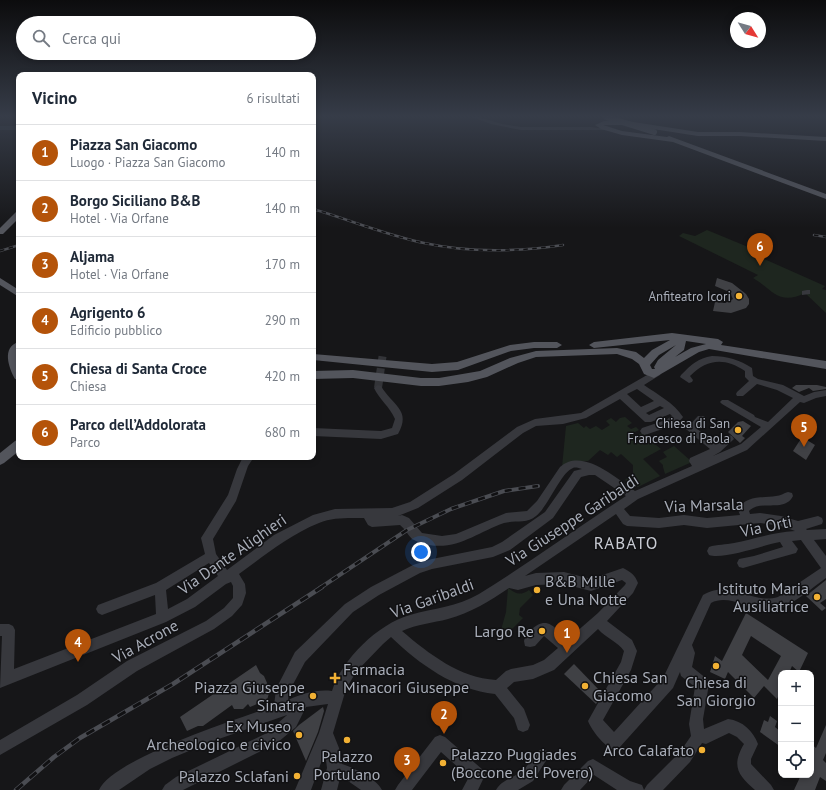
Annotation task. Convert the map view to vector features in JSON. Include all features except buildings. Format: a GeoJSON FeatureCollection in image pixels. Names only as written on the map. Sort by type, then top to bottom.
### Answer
{"type":"FeatureCollection","features":[{"type":"Feature","properties":{"kind":"main road"},"geometry":{"type":"LineString","coordinates":[[712,154],[826,197]]}},
{"type":"Feature","properties":{"kind":"main road"},"geometry":{"type":"LineString","coordinates":[[0,226],[16,213]]}},
{"type":"Feature","properties":{"kind":"main road"},"geometry":{"type":"LineString","coordinates":[[0,232],[16,217]]}},
{"type":"Feature","properties":{"kind":"main road"},"geometry":{"type":"LineString","coordinates":[[0,281],[16,292]]}},
{"type":"Feature","properties":{"kind":"main road"},"geometry":{"type":"LineString","coordinates":[[0,290],[16,299]]}},
{"type":"Feature","properties":{"kind":"main road"},"geometry":{"type":"LineString","coordinates":[[649,371],[680,348],[681,344],[673,338]]}},
{"type":"Feature","properties":{"kind":"main road"},"geometry":{"type":"LineString","coordinates":[[649,371],[649,358],[673,338]]}},
{"type":"Feature","properties":{"kind":"main road"},"geometry":{"type":"LineString","coordinates":[[316,357],[432,368],[473,362],[510,348],[522,346],[607,344],[673,338],[694,338],[826,360]]}},
{"type":"Feature","properties":{"kind":"main road","name":"Via Dante Alighieri"},"geometry":{"type":"LineString","coordinates":[[649,371],[695,350],[709,346],[826,365]]}},
{"type":"Feature","properties":{"kind":"main road"},"geometry":{"type":"LineString","coordinates":[[16,347],[14,349],[12,359],[16,371]]}},
{"type":"Feature","properties":{"kind":"main road"},"geometry":{"type":"LineString","coordinates":[[316,375],[353,374],[421,382],[439,382],[468,378],[483,374],[526,356],[548,352],[626,352],[638,357],[649,371]]}},
{"type":"Feature","properties":{"kind":"main road"},"geometry":{"type":"LineString","coordinates":[[0,460],[16,447]]}},
{"type":"Feature","properties":{"kind":"main road"},"geometry":{"type":"LineString","coordinates":[[0,468],[16,455]]}},
{"type":"Feature","properties":{"kind":"street"},"geometry":{"type":"LineString","coordinates":[[689,380],[684,377],[701,362],[715,359],[746,368],[750,377],[755,381],[780,387],[802,398],[826,393]]}},
{"type":"Feature","properties":{"kind":"street","name":"Via Dante Alighieri"},"geometry":{"type":"LineString","coordinates":[[4,679],[162,618],[191,604],[278,539],[317,518],[335,514],[368,515],[392,513],[414,505],[458,477],[515,432],[524,427],[541,422],[583,416],[637,384],[649,371]]}},
{"type":"Feature","properties":{"kind":"street"},"geometry":{"type":"LineString","coordinates":[[740,394],[755,381]]}},
{"type":"Feature","properties":{"kind":"street"},"geometry":{"type":"LineString","coordinates":[[637,384],[671,409],[678,417],[671,420],[671,422],[645,431]]}},
{"type":"Feature","properties":{"kind":"street"},"geometry":{"type":"LineString","coordinates":[[316,432],[381,435],[395,431],[398,426],[398,417],[393,405],[380,394],[378,388]]}},
{"type":"Feature","properties":{"kind":"street"},"geometry":{"type":"LineString","coordinates":[[621,394],[648,420],[671,409]]}},
{"type":"Feature","properties":{"kind":"street","name":"Via Giuseppe Garibaldi"},"geometry":{"type":"LineString","coordinates":[[508,582],[634,496],[698,466],[744,447],[802,398]]}},
{"type":"Feature","properties":{"kind":"street"},"geometry":{"type":"LineString","coordinates":[[640,412],[661,401]]}},
{"type":"Feature","properties":{"kind":"street"},"geometry":{"type":"LineString","coordinates":[[725,402],[768,426]]}},
{"type":"Feature","properties":{"kind":"street"},"geometry":{"type":"LineString","coordinates":[[701,418],[691,429],[717,449]]}},
{"type":"Feature","properties":{"kind":"street","name":"Via Giuseppe Garibaldi"},"geometry":{"type":"LineString","coordinates":[[698,466],[694,461],[717,449],[729,439]]}},
{"type":"Feature","properties":{"kind":"street"},"geometry":{"type":"LineString","coordinates":[[102,609],[160,587],[211,556],[207,538],[235,492],[243,464],[246,460]]}},
{"type":"Feature","properties":{"kind":"street"},"geometry":{"type":"LineString","coordinates":[[368,515],[372,522],[402,520],[416,536],[421,538],[450,541],[504,518],[527,516],[532,514],[545,500],[564,470],[570,464],[579,464],[597,471],[634,496]]}},
{"type":"Feature","properties":{"kind":"street"},"geometry":{"type":"LineString","coordinates":[[170,790],[181,782],[272,738],[291,722],[291,706],[283,689],[300,657],[350,608],[375,591],[417,569],[432,564],[493,552],[506,546],[549,515],[578,474],[589,471],[597,471]]}},
{"type":"Feature","properties":{"kind":"street"},"geometry":{"type":"LineString","coordinates":[[747,520],[742,511],[748,504],[754,502],[784,500],[788,496]]}},
{"type":"Feature","properties":{"kind":"street","name":"Via Marsala"},"geometry":{"type":"LineString","coordinates":[[617,508],[627,521],[659,523],[684,520],[707,523],[760,518],[781,521],[800,530]]}},
{"type":"Feature","properties":{"kind":"street"},"geometry":{"type":"LineString","coordinates":[[818,521],[800,530],[826,566]]}},
{"type":"Feature","properties":{"kind":"street","name":"Via Orti"},"geometry":{"type":"LineString","coordinates":[[713,551],[730,550],[782,537],[800,530],[826,534]]}},
{"type":"Feature","properties":{"kind":"street"},"geometry":{"type":"LineString","coordinates":[[752,561],[792,549],[782,537]]}},
{"type":"Feature","properties":{"kind":"street","name":"Via Acrone"},"geometry":{"type":"LineString","coordinates":[[0,748],[82,700],[132,666],[210,625],[228,612],[238,602],[240,593],[239,584],[229,576],[211,556]]}},
{"type":"Feature","properties":{"kind":"street"},"geometry":{"type":"LineString","coordinates":[[598,620],[608,630],[628,645],[631,651],[626,665],[595,721],[614,743],[668,683],[710,596],[724,594],[766,606],[774,605],[781,602],[826,571]]}},
{"type":"Feature","properties":{"kind":"street"},"geometry":{"type":"LineString","coordinates":[[392,630],[394,634],[415,649],[458,677],[491,687],[498,687],[512,676],[533,672],[549,665],[598,620],[630,586],[631,581],[628,577],[621,574],[591,585],[564,578],[536,579],[518,584],[508,582]]}},
{"type":"Feature","properties":{"kind":"street","name":"Via Garibaldi"},"geometry":{"type":"LineString","coordinates":[[303,790],[326,733],[338,692],[351,666],[359,657],[378,639],[392,630],[410,621],[462,608],[482,599],[508,582]]}},
{"type":"Feature","properties":{"kind":"street"},"geometry":{"type":"LineString","coordinates":[[160,587],[162,618]]}},
{"type":"Feature","properties":{"kind":"street"},"geometry":{"type":"LineString","coordinates":[[530,642],[540,630],[546,629],[567,648]]}},
{"type":"Feature","properties":{"kind":"street"},"geometry":{"type":"LineString","coordinates":[[0,630],[9,630],[4,679]]}},
{"type":"Feature","properties":{"kind":"street"},"geometry":{"type":"LineString","coordinates":[[652,790],[679,763],[694,744],[698,735],[696,727],[697,707],[702,684],[686,671],[685,666],[690,654],[686,645]]}},
{"type":"Feature","properties":{"kind":"street"},"geometry":{"type":"LineString","coordinates":[[498,687],[519,714],[522,724]]}},
{"type":"Feature","properties":{"kind":"street"},"geometry":{"type":"LineString","coordinates":[[107,790],[119,780],[156,759],[204,738],[291,706],[338,692]]}},
{"type":"Feature","properties":{"kind":"street"},"geometry":{"type":"LineString","coordinates":[[698,735],[706,737],[728,726],[732,726],[747,736],[752,744],[744,759],[744,766],[766,790]]}},
{"type":"Feature","properties":{"kind":"street"},"geometry":{"type":"LineString","coordinates":[[326,733],[333,748],[335,768],[329,790]]}},
{"type":"Feature","properties":{"kind":"street"},"geometry":{"type":"LineString","coordinates":[[403,790],[440,742],[478,775],[470,790]]}},
{"type":"Feature","properties":{"kind":"street"},"geometry":{"type":"LineString","coordinates":[[504,790],[528,776],[542,756]]}},
{"type":"Feature","properties":{"kind":"street"},"geometry":{"type":"LineString","coordinates":[[569,790],[593,766],[628,788],[637,790]]}},
{"type":"Feature","properties":{"kind":"street"},"geometry":{"type":"LineString","coordinates":[[335,768],[360,779],[374,790]]}},
{"type":"Feature","properties":{"kind":"shaded area"},"geometry":{"type":"Polygon","coordinates":[[[707,230],[753,249],[752,251],[762,255],[760,257],[825,286],[822,289],[826,290],[826,313],[805,293],[789,298],[777,295],[753,278],[758,275],[679,236],[683,233],[695,236],[707,230]]]}},
{"type":"Feature","properties":{"kind":"shaded area"},"geometry":{"type":"Polygon","coordinates":[[[625,417],[632,423],[627,426],[631,429],[636,427],[639,430],[633,433],[636,436],[644,432],[655,440],[652,442],[661,449],[643,459],[660,476],[638,487],[625,480],[633,473],[633,465],[621,454],[617,457],[611,452],[608,455],[600,450],[588,461],[571,462],[562,467],[566,426],[578,423],[584,428],[586,426],[590,429],[596,426],[602,430],[610,425],[606,421],[611,418],[616,422],[620,418],[625,417]]]}},
{"type":"Feature","properties":{"kind":"shaded area"},"geometry":{"type":"Polygon","coordinates":[[[674,446],[692,462],[665,474],[663,465],[659,461],[667,457],[663,452],[674,446]]]}},
{"type":"Feature","properties":{"kind":"shaded area"},"geometry":{"type":"Polygon","coordinates":[[[508,588],[518,594],[529,590],[533,595],[520,608],[519,615],[523,618],[507,634],[501,630],[506,612],[508,588]]]}},
{"type":"Feature","properties":{"kind":"tunnel"},"geometry":{"type":"LineString","coordinates":[[378,388],[383,353]]}},
{"type":"Feature","properties":{"kind":"railway"},"geometry":{"type":"LineString","coordinates":[[316,210],[396,236],[459,249],[510,250],[563,245]]}},
{"type":"Feature","properties":{"kind":"railway"},"geometry":{"type":"LineString","coordinates":[[814,235],[826,237]]}},
{"type":"Feature","properties":{"kind":"railway"},"geometry":{"type":"LineString","coordinates":[[0,251],[16,246]]}},
{"type":"Feature","properties":{"kind":"railway"},"geometry":{"type":"LineString","coordinates":[[320,588],[407,530],[451,509],[504,491],[538,486]]}},
{"type":"Feature","properties":{"kind":"railway"},"geometry":{"type":"LineString","coordinates":[[16,790],[54,757],[80,738],[173,684],[322,587]]}},
{"type":"Feature","properties":{"kind":"place","name":"Parco dell’Addolorata"},"geometry":{"type":"Point","coordinates":[760,266]}},
{"type":"Feature","properties":{"kind":"place","name":"Anfiteatro Icori"},"geometry":{"type":"Point","coordinates":[739,296]}},
{"type":"Feature","properties":{"kind":"place","name":"Chiesa di San Francesco di Paola"},"geometry":{"type":"Point","coordinates":[738,430]}},
{"type":"Feature","properties":{"kind":"place","name":"Chiesa di Santa Croce"},"geometry":{"type":"Point","coordinates":[804,447]}},
{"type":"Feature","properties":{"kind":"place","name":"B&B Mille e Una Notte"},"geometry":{"type":"Point","coordinates":[537,590]}},
{"type":"Feature","properties":{"kind":"place","name":"Istituto Maria Ausiliatrice"},"geometry":{"type":"Point","coordinates":[817,597]}},
{"type":"Feature","properties":{"kind":"place","name":"Largo Re"},"geometry":{"type":"Point","coordinates":[542,631]}},
{"type":"Feature","properties":{"kind":"place","name":"Piazza San Giacomo"},"geometry":{"type":"Point","coordinates":[567,653]}},
{"type":"Feature","properties":{"kind":"place","name":"Agrigento 6"},"geometry":{"type":"Point","coordinates":[78,662]}},
{"type":"Feature","properties":{"kind":"place","name":"Chiesa di San Giorgio"},"geometry":{"type":"Point","coordinates":[716,666]}},
{"type":"Feature","properties":{"kind":"place","name":"Farmacia Minacori Giuseppe"},"geometry":{"type":"Point","coordinates":[335,678]}},
{"type":"Feature","properties":{"kind":"place","name":"Chiesa San Giacomo"},"geometry":{"type":"Point","coordinates":[585,686]}},
{"type":"Feature","properties":{"kind":"place","name":"Piazza Giuseppe Sinatra"},"geometry":{"type":"Point","coordinates":[313,696]}},
{"type":"Feature","properties":{"kind":"place","name":"Borgo Siciliano B&B"},"geometry":{"type":"Point","coordinates":[444,734]}},
{"type":"Feature","properties":{"kind":"place","name":"Ex Museo Archeologico e civico"},"geometry":{"type":"Point","coordinates":[299,735]}},
{"type":"Feature","properties":{"kind":"place","name":"Palazzo Portulano"},"geometry":{"type":"Point","coordinates":[347,740]}},
{"type":"Feature","properties":{"kind":"place","name":"Arco Calafato"},"geometry":{"type":"Point","coordinates":[702,750]}},
{"type":"Feature","properties":{"kind":"place","name":"Palazzo Puggiades (Boccone del Povero)"},"geometry":{"type":"Point","coordinates":[443,763]}},
{"type":"Feature","properties":{"kind":"place","name":"Palazzo Sclafani"},"geometry":{"type":"Point","coordinates":[297,776]}},
{"type":"Feature","properties":{"kind":"place","name":"Aljama"},"geometry":{"type":"Point","coordinates":[407,780]}},
{"type":"Feature","properties":{"kind":"district","name":"RABATO"},"geometry":{"type":"Point","coordinates":[626,543]}}]}
